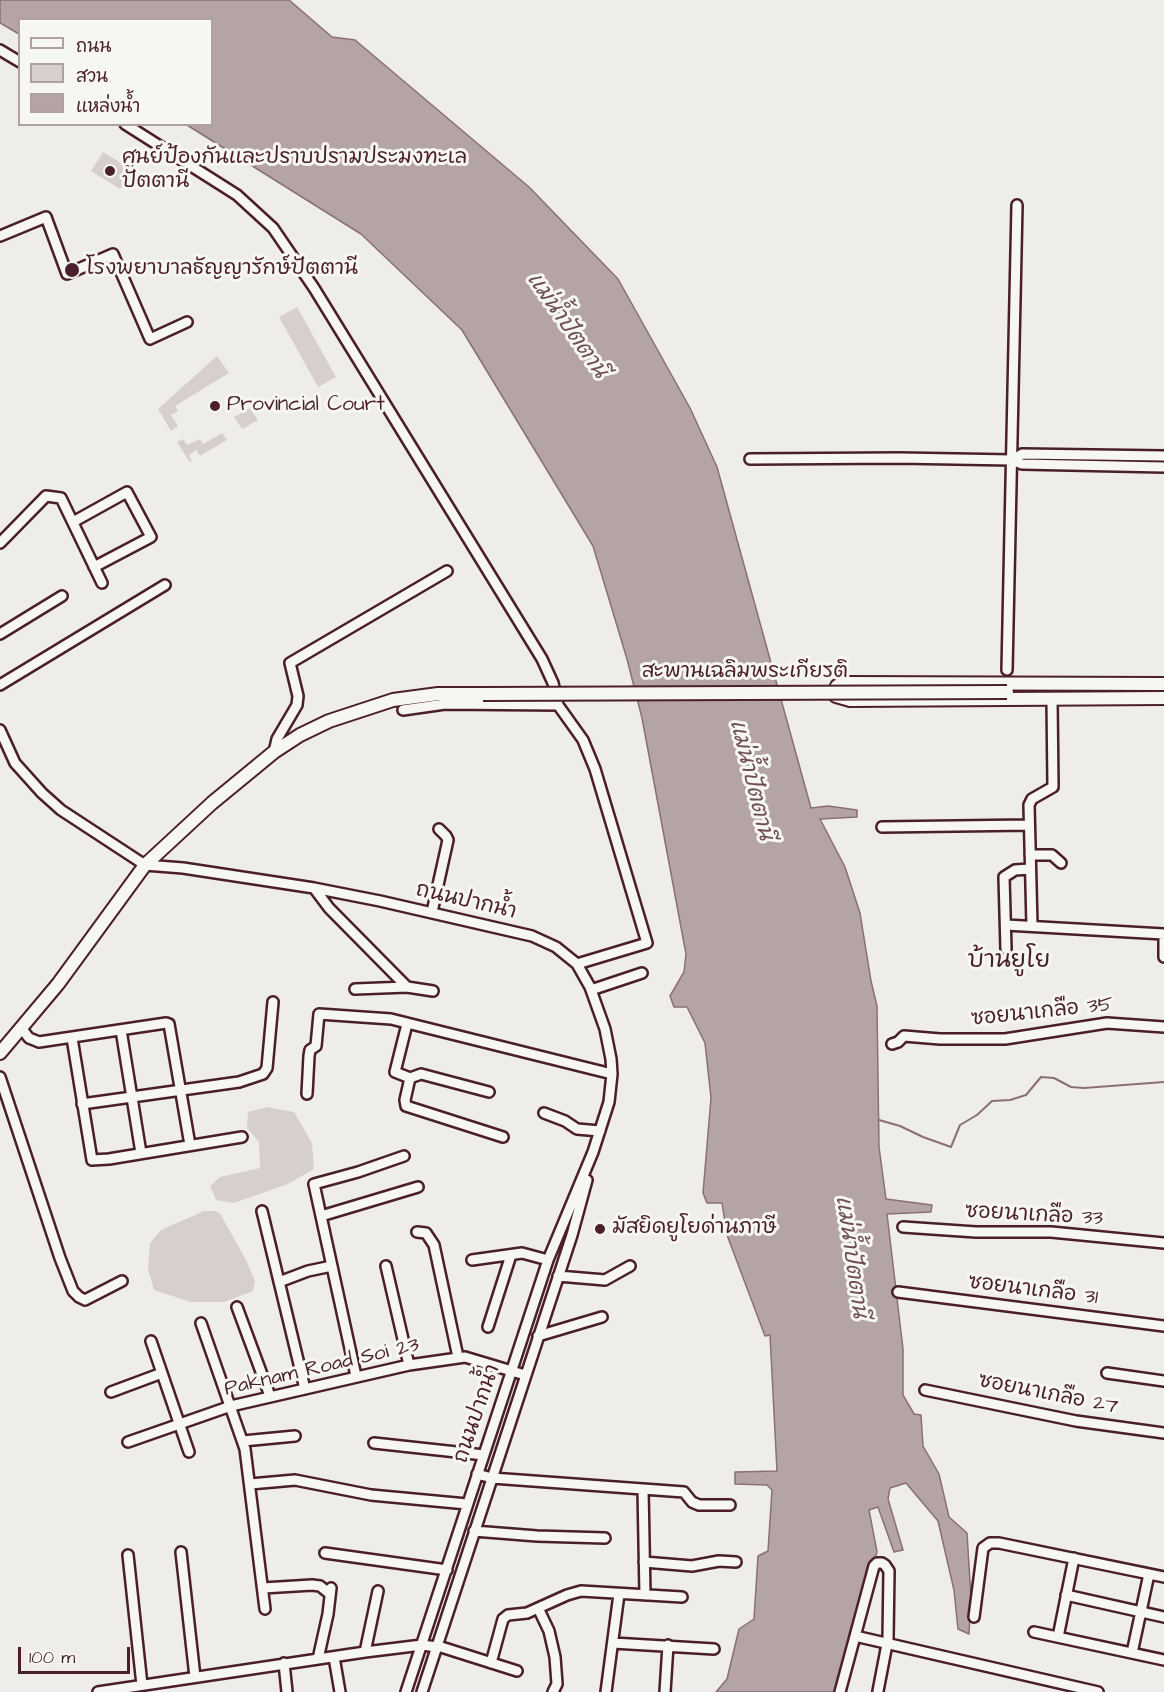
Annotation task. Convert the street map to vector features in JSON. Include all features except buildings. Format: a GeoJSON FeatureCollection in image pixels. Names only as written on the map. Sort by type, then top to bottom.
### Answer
{"type":"FeatureCollection","features":[{"type":"Feature","properties":{"kind":"main road"},"geometry":{"type":"LineString","coordinates":[[1164,684],[843,683],[836,689],[836,696],[850,700],[1164,698]]}},
{"type":"Feature","properties":{"kind":"main road","name":"สะพานเฉลิมพระเกียรติ"},"geometry":{"type":"LineString","coordinates":[[0,1053],[58,984],[145,865],[212,803],[274,752],[300,735],[329,721],[393,700],[438,694],[1164,690]]}},
{"type":"Feature","properties":{"kind":"street"},"geometry":{"type":"LineString","coordinates":[[0,50],[18,61]]}},
{"type":"Feature","properties":{"kind":"street"},"geometry":{"type":"LineString","coordinates":[[128,126],[237,195],[273,228],[320,298],[529,638],[553,683],[558,705],[583,740],[595,769],[647,943],[577,964]]}},
{"type":"Feature","properties":{"kind":"street"},"geometry":{"type":"LineString","coordinates":[[1008,670],[1017,205]]}},
{"type":"Feature","properties":{"kind":"street"},"geometry":{"type":"LineString","coordinates":[[0,236],[46,217],[67,274],[113,254],[150,339],[187,322]]}},
{"type":"Feature","properties":{"kind":"street"},"geometry":{"type":"LineString","coordinates":[[1012,460],[1022,454],[1164,456]]}},
{"type":"Feature","properties":{"kind":"street"},"geometry":{"type":"LineString","coordinates":[[750,459],[1012,460],[1022,464],[1164,467]]}},
{"type":"Feature","properties":{"kind":"street"},"geometry":{"type":"LineString","coordinates":[[73,522],[127,492],[151,537],[94,567]]}},
{"type":"Feature","properties":{"kind":"street"},"geometry":{"type":"LineString","coordinates":[[0,543],[46,496],[61,498],[102,583]]}},
{"type":"Feature","properties":{"kind":"street"},"geometry":{"type":"LineString","coordinates":[[274,752],[277,739],[297,705],[298,696],[291,663],[447,571]]}},
{"type":"Feature","properties":{"kind":"street"},"geometry":{"type":"LineString","coordinates":[[0,685],[165,585]]}},
{"type":"Feature","properties":{"kind":"street"},"geometry":{"type":"LineString","coordinates":[[0,634],[63,596]]}},
{"type":"Feature","properties":{"kind":"street"},"geometry":{"type":"LineString","coordinates":[[1032,926],[1030,801],[1053,788],[1052,700]]}},
{"type":"Feature","properties":{"kind":"street"},"geometry":{"type":"LineString","coordinates":[[403,710],[445,704],[558,705]]}},
{"type":"Feature","properties":{"kind":"street"},"geometry":{"type":"LineString","coordinates":[[0,730],[15,763],[42,793],[61,810],[145,865]]}},
{"type":"Feature","properties":{"kind":"street"},"geometry":{"type":"LineString","coordinates":[[882,827],[1029,825]]}},
{"type":"Feature","properties":{"kind":"street"},"geometry":{"type":"LineString","coordinates":[[432,912],[448,840],[439,829]]}},
{"type":"Feature","properties":{"kind":"street"},"geometry":{"type":"LineString","coordinates":[[1030,855],[1052,855],[1061,863]]}},
{"type":"Feature","properties":{"kind":"street","name":"ถนนปากน้ำ"},"geometry":{"type":"LineString","coordinates":[[145,865],[183,868],[314,888],[432,912],[532,936],[556,947],[577,964],[591,990],[605,1029],[612,1074],[609,1102],[593,1152],[548,1260],[406,1692]]}},
{"type":"Feature","properties":{"kind":"street"},"geometry":{"type":"LineString","coordinates":[[1006,949],[1004,877],[1015,870],[1030,869]]}},
{"type":"Feature","properties":{"kind":"street"},"geometry":{"type":"LineString","coordinates":[[314,888],[329,908],[407,987]]}},
{"type":"Feature","properties":{"kind":"street"},"geometry":{"type":"LineString","coordinates":[[1006,926],[1164,934]]}},
{"type":"Feature","properties":{"kind":"street"},"geometry":{"type":"LineString","coordinates":[[1164,939],[1164,957]]}},
{"type":"Feature","properties":{"kind":"street"},"geometry":{"type":"LineString","coordinates":[[591,990],[642,974]]}},
{"type":"Feature","properties":{"kind":"street"},"geometry":{"type":"LineString","coordinates":[[355,989],[407,987],[433,991]]}},
{"type":"Feature","properties":{"kind":"street"},"geometry":{"type":"LineString","coordinates":[[82,1104],[239,1082],[263,1074],[267,1068],[273,1002]]}},
{"type":"Feature","properties":{"kind":"street"},"geometry":{"type":"LineString","coordinates":[[307,1094],[309,1056],[310,1050],[316,1046],[319,1014],[391,1019],[612,1074]]}},
{"type":"Feature","properties":{"kind":"street","name":"ซอยนาเกลือ 35"},"geometry":{"type":"LineString","coordinates":[[892,1044],[904,1036],[940,1039],[1005,1039],[1107,1023],[1164,1027]]}},
{"type":"Feature","properties":{"kind":"street"},"geometry":{"type":"LineString","coordinates":[[21,1029],[29,1038],[39,1042],[170,1024],[190,1145]]}},
{"type":"Feature","properties":{"kind":"street"},"geometry":{"type":"LineString","coordinates":[[407,1024],[395,1072],[410,1078],[421,1074],[489,1092]]}},
{"type":"Feature","properties":{"kind":"street"},"geometry":{"type":"LineString","coordinates":[[121,1030],[141,1153]]}},
{"type":"Feature","properties":{"kind":"street"},"geometry":{"type":"LineString","coordinates":[[72,1038],[92,1160],[109,1160],[242,1137]]}},
{"type":"Feature","properties":{"kind":"street"},"geometry":{"type":"LineString","coordinates":[[0,1077],[73,1291],[85,1300],[122,1281]]}},
{"type":"Feature","properties":{"kind":"street"},"geometry":{"type":"LineString","coordinates":[[410,1078],[405,1100],[406,1107],[502,1137]]}},
{"type":"Feature","properties":{"kind":"street"},"geometry":{"type":"LineString","coordinates":[[544,1113],[565,1121],[577,1130],[600,1131]]}},
{"type":"Feature","properties":{"kind":"street","name":"ถนนปากน้ำ"},"geometry":{"type":"LineString","coordinates":[[422,1692],[572,1235],[593,1152]]}},
{"type":"Feature","properties":{"kind":"street"},"geometry":{"type":"LineString","coordinates":[[356,1376],[314,1187],[316,1182],[358,1172],[404,1156]]}},
{"type":"Feature","properties":{"kind":"street"},"geometry":{"type":"LineString","coordinates":[[321,1216],[418,1187]]}},
{"type":"Feature","properties":{"kind":"street"},"geometry":{"type":"LineString","coordinates":[[262,1211],[305,1389]]}},
{"type":"Feature","properties":{"kind":"street","name":"ซอยนาเกลือ 33"},"geometry":{"type":"LineString","coordinates":[[903,1227],[976,1232],[1051,1232],[1164,1243]]}},
{"type":"Feature","properties":{"kind":"street"},"geometry":{"type":"LineString","coordinates":[[417,1232],[426,1233],[434,1245],[458,1357]]}},
{"type":"Feature","properties":{"kind":"street"},"geometry":{"type":"LineString","coordinates":[[471,1260],[531,1254],[548,1260]]}},
{"type":"Feature","properties":{"kind":"street"},"geometry":{"type":"LineString","coordinates":[[488,1327],[511,1255]]}},
{"type":"Feature","properties":{"kind":"street"},"geometry":{"type":"LineString","coordinates":[[279,1282],[308,1271],[332,1266]]}},
{"type":"Feature","properties":{"kind":"street"},"geometry":{"type":"LineString","coordinates":[[386,1266],[409,1365]]}},
{"type":"Feature","properties":{"kind":"street"},"geometry":{"type":"LineString","coordinates":[[558,1276],[605,1280],[630,1266]]}},
{"type":"Feature","properties":{"kind":"street","name":"ซอยนาเกลือ 31"},"geometry":{"type":"LineString","coordinates":[[898,1292],[1164,1326]]}},
{"type":"Feature","properties":{"kind":"street"},"geometry":{"type":"LineString","coordinates":[[237,1307],[270,1396]]}},
{"type":"Feature","properties":{"kind":"street"},"geometry":{"type":"LineString","coordinates":[[538,1336],[602,1317]]}},
{"type":"Feature","properties":{"kind":"street"},"geometry":{"type":"LineString","coordinates":[[201,1323],[243,1441],[265,1609]]}},
{"type":"Feature","properties":{"kind":"street"},"geometry":{"type":"LineString","coordinates":[[151,1341],[189,1452]]}},
{"type":"Feature","properties":{"kind":"street","name":"Paknam Road Soi 23"},"geometry":{"type":"LineString","coordinates":[[128,1442],[231,1406],[409,1365],[458,1357],[470,1358],[525,1375]]}},
{"type":"Feature","properties":{"kind":"street"},"geometry":{"type":"LineString","coordinates":[[111,1392],[162,1373]]}},
{"type":"Feature","properties":{"kind":"street"},"geometry":{"type":"LineString","coordinates":[[1107,1373],[1164,1381]]}},
{"type":"Feature","properties":{"kind":"street","name":"ซอยนาเกลือ 27"},"geometry":{"type":"LineString","coordinates":[[925,1390],[1076,1420],[1164,1433]]}},
{"type":"Feature","properties":{"kind":"street"},"geometry":{"type":"LineString","coordinates":[[243,1441],[295,1436]]}},
{"type":"Feature","properties":{"kind":"street"},"geometry":{"type":"LineString","coordinates":[[374,1443],[484,1455]]}},
{"type":"Feature","properties":{"kind":"street"},"geometry":{"type":"LineString","coordinates":[[477,1474],[492,1478],[684,1492],[692,1502],[699,1505],[730,1505]]}},
{"type":"Feature","properties":{"kind":"street"},"geometry":{"type":"LineString","coordinates":[[250,1484],[295,1480],[371,1495],[466,1504]]}},
{"type":"Feature","properties":{"kind":"street"},"geometry":{"type":"LineString","coordinates":[[643,1489],[645,1595]]}},
{"type":"Feature","properties":{"kind":"street"},"geometry":{"type":"LineString","coordinates":[[474,1531],[605,1538]]}},
{"type":"Feature","properties":{"kind":"street"},"geometry":{"type":"LineString","coordinates":[[974,1617],[981,1559],[986,1544],[999,1543],[1164,1577]]}},
{"type":"Feature","properties":{"kind":"street"},"geometry":{"type":"LineString","coordinates":[[181,1552],[195,1677]]}},
{"type":"Feature","properties":{"kind":"street"},"geometry":{"type":"LineString","coordinates":[[325,1553],[447,1570]]}},
{"type":"Feature","properties":{"kind":"street"},"geometry":{"type":"LineString","coordinates":[[128,1555],[141,1685]]}},
{"type":"Feature","properties":{"kind":"street"},"geometry":{"type":"LineString","coordinates":[[1058,1637],[1074,1558]]}},
{"type":"Feature","properties":{"kind":"street"},"geometry":{"type":"LineString","coordinates":[[644,1563],[692,1566],[719,1561],[736,1562]]}},
{"type":"Feature","properties":{"kind":"street"},"geometry":{"type":"LineString","coordinates":[[840,1692],[874,1566],[882,1563],[889,1571],[887,1644],[878,1691]]}},
{"type":"Feature","properties":{"kind":"street"},"geometry":{"type":"LineString","coordinates":[[1132,1653],[1149,1574]]}},
{"type":"Feature","properties":{"kind":"street"},"geometry":{"type":"LineString","coordinates":[[263,1588],[312,1584],[331,1591],[318,1659]]}},
{"type":"Feature","properties":{"kind":"street"},"geometry":{"type":"LineString","coordinates":[[364,1652],[378,1591]]}},
{"type":"Feature","properties":{"kind":"street"},"geometry":{"type":"LineString","coordinates":[[491,1663],[503,1619],[539,1610],[567,1595],[581,1592],[682,1597]]}},
{"type":"Feature","properties":{"kind":"street"},"geometry":{"type":"LineString","coordinates":[[606,1692],[619,1594]]}},
{"type":"Feature","properties":{"kind":"street"},"geometry":{"type":"LineString","coordinates":[[1066,1595],[1164,1617]]}},
{"type":"Feature","properties":{"kind":"street"},"geometry":{"type":"LineString","coordinates":[[539,1610],[549,1631],[555,1657],[557,1684],[553,1692]]}},
{"type":"Feature","properties":{"kind":"street"},"geometry":{"type":"LineString","coordinates":[[1034,1632],[1164,1660]]}},
{"type":"Feature","properties":{"kind":"street"},"geometry":{"type":"LineString","coordinates":[[855,1636],[1098,1692]]}},
{"type":"Feature","properties":{"kind":"street"},"geometry":{"type":"LineString","coordinates":[[613,1643],[714,1649]]}},
{"type":"Feature","properties":{"kind":"street"},"geometry":{"type":"LineString","coordinates":[[98,1692],[422,1645],[437,1646],[517,1671]]}},
{"type":"Feature","properties":{"kind":"street"},"geometry":{"type":"LineString","coordinates":[[665,1692],[668,1645]]}},
{"type":"Feature","properties":{"kind":"street"},"geometry":{"type":"LineString","coordinates":[[334,1657],[340,1692]]}},
{"type":"Feature","properties":{"kind":"street"},"geometry":{"type":"LineString","coordinates":[[284,1664],[288,1692]]}},
{"type":"Feature","properties":{"kind":"green space"},"geometry":{"type":"Polygon","coordinates":[[[103,152],[132,170],[120,189],[91,171],[103,152]]]}},
{"type":"Feature","properties":{"kind":"green space"},"geometry":{"type":"Polygon","coordinates":[[[297,307],[336,377],[318,387],[279,317],[297,307]]]}},
{"type":"Feature","properties":{"kind":"green space"},"geometry":{"type":"Polygon","coordinates":[[[217,356],[229,373],[175,406],[178,411],[171,415],[178,426],[171,431],[158,409],[217,356]]]}},
{"type":"Feature","properties":{"kind":"green space"},"geometry":{"type":"Polygon","coordinates":[[[250,408],[258,420],[242,429],[234,417],[250,408]]]}},
{"type":"Feature","properties":{"kind":"green space"},"geometry":{"type":"Polygon","coordinates":[[[222,433],[227,440],[200,456],[196,450],[189,455],[192,461],[189,461],[177,442],[183,439],[187,445],[200,439],[203,444],[222,433]]]}},
{"type":"Feature","properties":{"kind":"green space"},"geometry":{"type":"Polygon","coordinates":[[[267,1107],[294,1112],[312,1143],[314,1169],[288,1184],[234,1203],[216,1200],[210,1186],[220,1177],[260,1168],[259,1142],[247,1128],[248,1112],[267,1107]]]}},
{"type":"Feature","properties":{"kind":"green space"},"geometry":{"type":"Polygon","coordinates":[[[204,1211],[216,1211],[221,1215],[255,1281],[253,1291],[224,1302],[191,1302],[154,1290],[148,1269],[150,1243],[161,1230],[204,1211]]]}},
{"type":"Feature","properties":{"kind":"water","name":"แม่น้ำปัตตานี"},"geometry":{"type":"Polygon","coordinates":[[[0,0],[289,0],[332,37],[355,40],[529,187],[618,279],[690,408],[717,467],[811,808],[828,806],[857,810],[857,817],[820,819],[845,867],[860,913],[877,1006],[879,1147],[886,1199],[932,1205],[931,1212],[887,1214],[903,1349],[903,1395],[914,1414],[921,1415],[923,1446],[939,1474],[949,1517],[967,1533],[971,1598],[969,1634],[958,1629],[954,1590],[938,1521],[906,1483],[890,1488],[888,1499],[903,1550],[894,1552],[878,1507],[869,1510],[877,1552],[834,1692],[716,1692],[727,1679],[739,1629],[754,1619],[758,1556],[768,1551],[772,1490],[767,1485],[735,1484],[735,1472],[777,1471],[770,1335],[765,1336],[727,1235],[722,1203],[707,1203],[703,1193],[711,1098],[705,1043],[687,1007],[674,1007],[670,996],[684,972],[686,954],[642,718],[593,546],[462,330],[361,234],[189,126],[213,126],[213,18],[18,18],[18,33],[0,23],[0,0]]]}},
{"type":"Feature","properties":{"kind":"waterway"},"geometry":{"type":"LineString","coordinates":[[879,1120],[951,1147],[960,1125],[977,1115],[992,1101],[1010,1100],[1026,1095],[1041,1077],[1054,1078],[1071,1087],[1084,1088],[1164,1082]]}},
{"type":"Feature","properties":{"kind":"place","name":"ศูนย์ป้องกันและปราบปรามประมงทะเล ปัตตานี"},"geometry":{"type":"Point","coordinates":[110,171]}},
{"type":"Feature","properties":{"kind":"place","name":"โรงพยาบาลธัญญารักษ์ปัตตานี"},"geometry":{"type":"Point","coordinates":[72,270]}},
{"type":"Feature","properties":{"kind":"place","name":"Provincial Court"},"geometry":{"type":"Point","coordinates":[215,406]}},
{"type":"Feature","properties":{"kind":"place","name":"มัสยิดยูโยด่านภาษี"},"geometry":{"type":"Point","coordinates":[600,1229]}},
{"type":"Feature","properties":{"kind":"district","name":"บ้านยูโย"},"geometry":{"type":"Point","coordinates":[1009,962]}}]}
